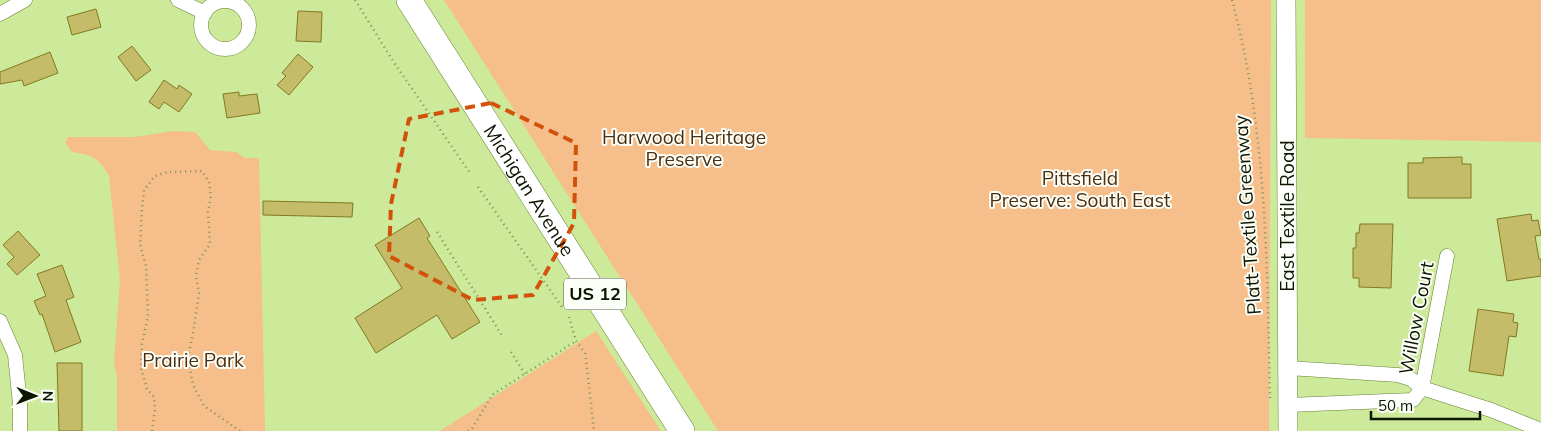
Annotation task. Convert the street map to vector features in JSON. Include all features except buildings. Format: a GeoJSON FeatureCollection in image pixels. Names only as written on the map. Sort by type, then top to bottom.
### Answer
{"type":"FeatureCollection","features":[{"type":"Feature","properties":{"kind":"highway","name":"Michigan Avenue"},"geometry":{"type":"LineString","coordinates":[[409,0],[682,431]]}},
{"type":"Feature","properties":{"kind":"main road","name":"East Textile Road"},"geometry":{"type":"LineString","coordinates":[[1286,0],[1288,368],[1279,403],[1288,431]]}},
{"type":"Feature","properties":{"kind":"street"},"geometry":{"type":"LineString","coordinates":[[0,14],[25,0]]}},
{"type":"Feature","properties":{"kind":"street"},"geometry":{"type":"LineString","coordinates":[[178,0],[205,13]]}},
{"type":"Feature","properties":{"kind":"street","name":"Willow Court"},"geometry":{"type":"LineString","coordinates":[[1422,388],[1447,256]]}},
{"type":"Feature","properties":{"kind":"street"},"geometry":{"type":"LineString","coordinates":[[0,321],[15,355],[20,404],[20,431]]}},
{"type":"Feature","properties":{"kind":"street"},"geometry":{"type":"LineString","coordinates":[[1288,368],[1398,375],[1411,379],[1422,388],[1491,410],[1541,430]]}},
{"type":"Feature","properties":{"kind":"street"},"geometry":{"type":"LineString","coordinates":[[1279,403],[1413,400],[1422,388]]}},
{"type":"Feature","properties":{"kind":"path"},"geometry":{"type":"LineString","coordinates":[[355,0],[395,64],[470,173]]}},
{"type":"Feature","properties":{"kind":"path","name":"Platt-Textile Greenway"},"geometry":{"type":"LineString","coordinates":[[1232,0],[1254,108],[1263,186],[1279,403]]}},
{"type":"Feature","properties":{"kind":"path"},"geometry":{"type":"LineString","coordinates":[[152,431],[155,410],[154,397],[147,388],[141,368],[142,344],[148,316],[146,266],[140,244],[144,190],[155,176],[168,172],[202,171],[209,182],[211,196],[208,212],[210,244],[199,260],[196,277],[200,292],[194,334],[189,352],[190,368],[193,385],[204,406],[240,431]]}},
{"type":"Feature","properties":{"kind":"path"},"geometry":{"type":"LineString","coordinates":[[478,187],[562,307]]}},
{"type":"Feature","properties":{"kind":"path"},"geometry":{"type":"LineString","coordinates":[[437,232],[503,337]]}},
{"type":"Feature","properties":{"kind":"path"},"geometry":{"type":"LineString","coordinates":[[568,317],[576,341],[585,353],[594,431]]}},
{"type":"Feature","properties":{"kind":"path"},"geometry":{"type":"LineString","coordinates":[[468,431],[472,429],[492,395],[576,341]]}},
{"type":"Feature","properties":{"kind":"path"},"geometry":{"type":"LineString","coordinates":[[511,352],[525,374]]}},
{"type":"Feature","properties":{"kind":"highlighted area"},"geometry":{"type":"Polygon","coordinates":[[[491,103],[576,143],[574,223],[533,295],[473,300],[389,256],[391,204],[409,119],[491,103]]]}},
{"type":"Feature","properties":{"kind":"green space"},"geometry":{"type":"Polygon","coordinates":[[[444,0],[1271,0],[1269,431],[718,431],[444,0]]]}},
{"type":"Feature","properties":{"kind":"green space"},"geometry":{"type":"Polygon","coordinates":[[[1305,0],[1541,0],[1541,142],[1305,138],[1305,0]]]}},
{"type":"Feature","properties":{"kind":"green space","name":"Prairie Park"},"geometry":{"type":"Polygon","coordinates":[[[173,131],[195,132],[210,150],[236,152],[245,158],[259,158],[265,431],[117,431],[117,377],[114,362],[120,280],[109,176],[102,165],[94,158],[72,152],[65,143],[68,137],[135,137],[173,131]]]}},
{"type":"Feature","properties":{"kind":"green space"},"geometry":{"type":"Polygon","coordinates":[[[596,331],[661,431],[440,431],[596,331]]]}},
{"type":"Feature","properties":{"kind":"park label","name":"Harwood Heritage Preserve"},"geometry":{"type":"Point","coordinates":[684,148]}},
{"type":"Feature","properties":{"kind":"park label","name":"Pittsfield Preserve: South East"},"geometry":{"type":"Point","coordinates":[1080,189]}}]}
